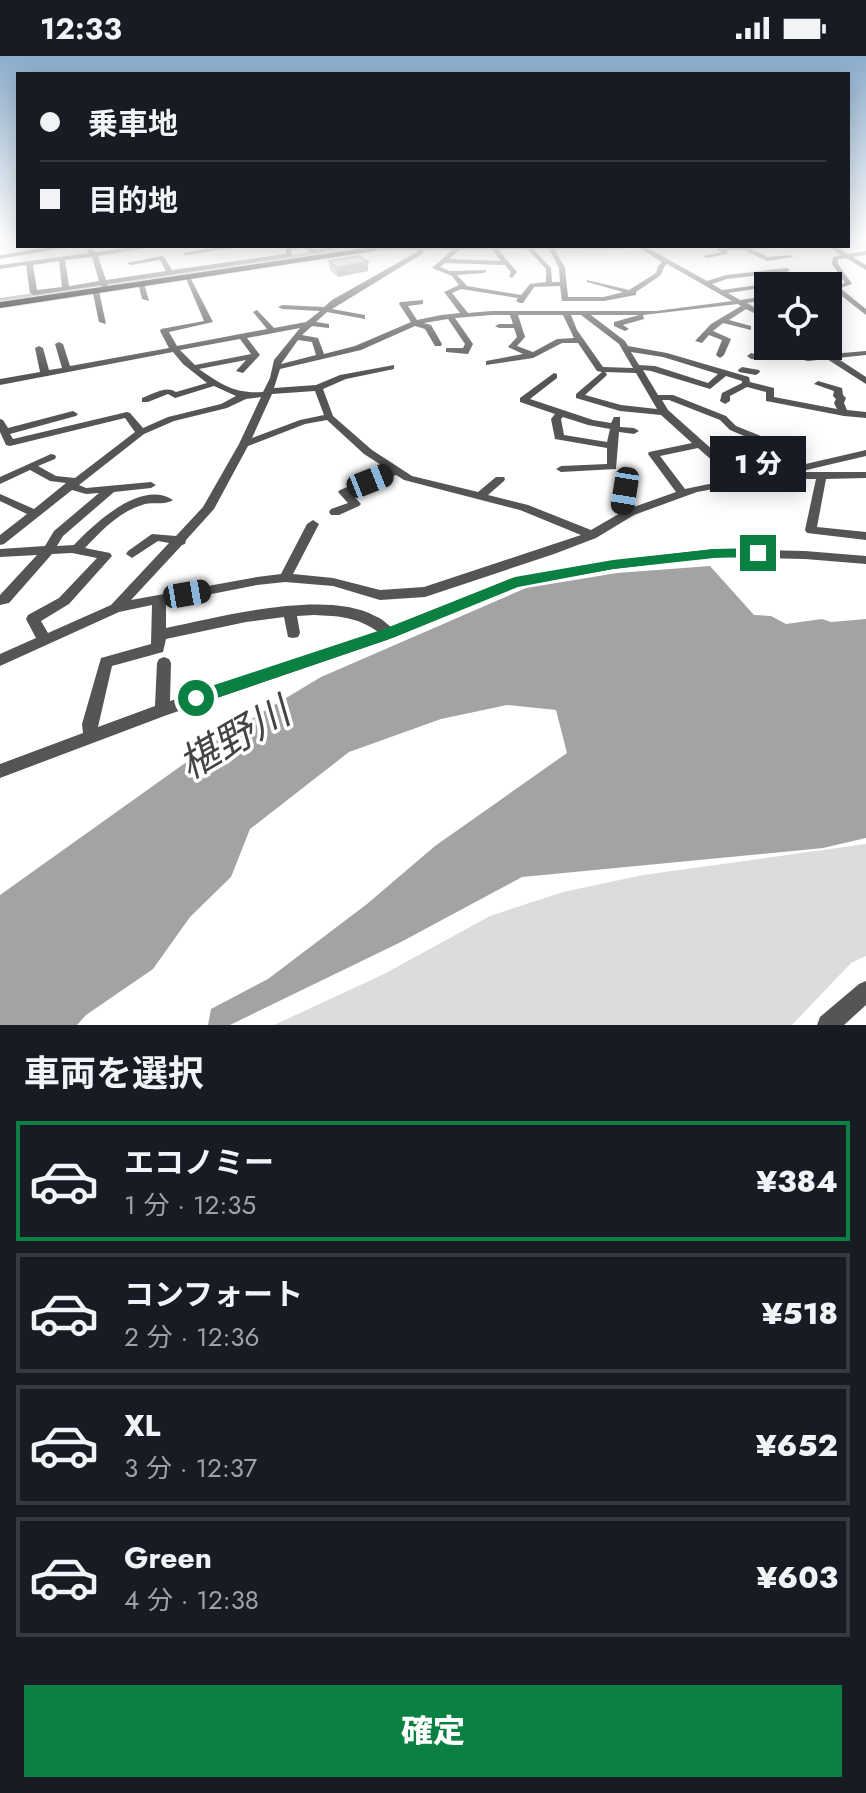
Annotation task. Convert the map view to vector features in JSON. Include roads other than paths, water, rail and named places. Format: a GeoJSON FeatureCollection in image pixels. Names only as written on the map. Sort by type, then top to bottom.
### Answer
{"type":"FeatureCollection","features":[{"type":"Feature","properties":{"kind":"main road"},"geometry":{"type":"LineString","coordinates":[[0,305],[113,284]]}},
{"type":"Feature","properties":{"kind":"street"},"geometry":{"type":"LineString","coordinates":[[33,284],[34,293],[102,286],[103,322]]}},
{"type":"Feature","properties":{"kind":"street"},"geometry":{"type":"LineString","coordinates":[[140,284],[146,299]]}},
{"type":"Feature","properties":{"kind":"street"},"geometry":{"type":"LineString","coordinates":[[191,284],[220,340]]}},
{"type":"Feature","properties":{"kind":"street"},"geometry":{"type":"LineString","coordinates":[[116,608],[208,509],[244,444],[278,367],[278,360],[325,309],[366,284]]}},
{"type":"Feature","properties":{"kind":"street"},"geometry":{"type":"LineString","coordinates":[[463,284],[448,292],[465,314]]}},
{"type":"Feature","properties":{"kind":"street"},"geometry":{"type":"LineString","coordinates":[[492,294],[503,284]]}},
{"type":"Feature","properties":{"kind":"street"},"geometry":{"type":"LineString","coordinates":[[512,313],[532,285],[559,284]]}},
{"type":"Feature","properties":{"kind":"street"},"geometry":{"type":"LineString","coordinates":[[564,284],[565,299],[602,302],[633,293],[645,284]]}},
{"type":"Feature","properties":{"kind":"street"},"geometry":{"type":"LineString","coordinates":[[601,284],[633,293]]}},
{"type":"Feature","properties":{"kind":"street"},"geometry":{"type":"LineString","coordinates":[[705,284],[754,311]]}},
{"type":"Feature","properties":{"kind":"street"},"geometry":{"type":"LineString","coordinates":[[459,287],[523,297]]}},
{"type":"Feature","properties":{"kind":"street"},"geometry":{"type":"LineString","coordinates":[[720,292],[754,287]]}},
{"type":"Feature","properties":{"kind":"street"},"geometry":{"type":"LineString","coordinates":[[842,295],[866,313]]}},
{"type":"Feature","properties":{"kind":"street"},"geometry":{"type":"LineString","coordinates":[[278,367],[358,348],[415,323],[450,316],[653,313],[754,299]]}},
{"type":"Feature","properties":{"kind":"street"},"geometry":{"type":"LineString","coordinates":[[420,302],[403,304],[415,323],[428,327],[438,344]]}},
{"type":"Feature","properties":{"kind":"street"},"geometry":{"type":"LineString","coordinates":[[637,303],[653,313]]}},
{"type":"Feature","properties":{"kind":"street"},"geometry":{"type":"LineString","coordinates":[[282,307],[325,309],[362,317]]}},
{"type":"Feature","properties":{"kind":"street"},"geometry":{"type":"LineString","coordinates":[[699,341],[723,321],[754,309]]}},
{"type":"Feature","properties":{"kind":"street"},"geometry":{"type":"LineString","coordinates":[[257,312],[273,331]]}},
{"type":"Feature","properties":{"kind":"street"},"geometry":{"type":"LineString","coordinates":[[512,313],[521,337],[512,347],[533,355]]}},
{"type":"Feature","properties":{"kind":"street"},"geometry":{"type":"LineString","coordinates":[[566,313],[600,369],[652,368],[710,386],[724,373]]}},
{"type":"Feature","properties":{"kind":"street"},"geometry":{"type":"LineString","coordinates":[[583,313],[625,348],[664,412],[740,480]]}},
{"type":"Feature","properties":{"kind":"street"},"geometry":{"type":"LineString","coordinates":[[625,329],[617,324],[653,313]]}},
{"type":"Feature","properties":{"kind":"street"},"geometry":{"type":"LineString","coordinates":[[449,350],[465,351],[469,344],[450,316]]}},
{"type":"Feature","properties":{"kind":"street"},"geometry":{"type":"LineString","coordinates":[[723,321],[748,328]]}},
{"type":"Feature","properties":{"kind":"street"},"geometry":{"type":"LineString","coordinates":[[209,322],[164,331],[172,350],[194,368],[244,396]]}},
{"type":"Feature","properties":{"kind":"street"},"geometry":{"type":"LineString","coordinates":[[0,382],[308,324],[326,326]]}},
{"type":"Feature","properties":{"kind":"street"},"geometry":{"type":"LineString","coordinates":[[499,326],[516,326]]}},
{"type":"Feature","properties":{"kind":"street"},"geometry":{"type":"LineString","coordinates":[[447,330],[476,329]]}},
{"type":"Feature","properties":{"kind":"street"},"geometry":{"type":"LineString","coordinates":[[708,332],[727,339],[720,355]]}},
{"type":"Feature","properties":{"kind":"street"},"geometry":{"type":"LineString","coordinates":[[240,371],[256,355],[242,337]]}},
{"type":"Feature","properties":{"kind":"street"},"geometry":{"type":"LineString","coordinates":[[296,337],[315,340],[321,357]]}},
{"type":"Feature","properties":{"kind":"street"},"geometry":{"type":"LineString","coordinates":[[489,363],[533,355],[560,341],[581,340]]}},
{"type":"Feature","properties":{"kind":"street"},"geometry":{"type":"LineString","coordinates":[[59,344],[67,369]]}},
{"type":"Feature","properties":{"kind":"street"},"geometry":{"type":"LineString","coordinates":[[39,348],[45,373]]}},
{"type":"Feature","properties":{"kind":"street"},"geometry":{"type":"LineString","coordinates":[[107,348],[112,361]]}},
{"type":"Feature","properties":{"kind":"street"},"geometry":{"type":"LineString","coordinates":[[625,348],[664,355],[724,373],[744,375],[756,372]]}},
{"type":"Feature","properties":{"kind":"street"},"geometry":{"type":"LineString","coordinates":[[842,354],[866,353]]}},
{"type":"Feature","properties":{"kind":"street"},"geometry":{"type":"LineString","coordinates":[[194,368],[253,357]]}},
{"type":"Feature","properties":{"kind":"street"},"geometry":{"type":"LineString","coordinates":[[835,360],[866,381]]}},
{"type":"Feature","properties":{"kind":"street"},"geometry":{"type":"LineString","coordinates":[[0,541],[141,432],[171,419],[224,406],[244,396],[318,388],[343,377],[391,367]]}},
{"type":"Feature","properties":{"kind":"street"},"geometry":{"type":"LineString","coordinates":[[603,374],[576,395],[620,408],[664,412]]}},
{"type":"Feature","properties":{"kind":"street"},"geometry":{"type":"LineString","coordinates":[[725,401],[725,395],[744,375]]}},
{"type":"Feature","properties":{"kind":"street"},"geometry":{"type":"LineString","coordinates":[[744,375],[771,390],[769,399],[866,415]]}},
{"type":"Feature","properties":{"kind":"street"},"geometry":{"type":"LineString","coordinates":[[554,376],[523,400],[634,431]]}},
{"type":"Feature","properties":{"kind":"street"},"geometry":{"type":"LineString","coordinates":[[145,400],[169,391],[175,395],[216,383]]}},
{"type":"Feature","properties":{"kind":"street"},"geometry":{"type":"LineString","coordinates":[[818,384],[840,388],[839,403],[844,413]]}},
{"type":"Feature","properties":{"kind":"street"},"geometry":{"type":"LineString","coordinates":[[318,388],[329,417],[368,452],[408,478],[524,507],[592,535]]}},
{"type":"Feature","properties":{"kind":"street"},"geometry":{"type":"LineString","coordinates":[[657,398],[670,397],[723,418],[733,428],[770,444],[795,470]]}},
{"type":"Feature","properties":{"kind":"street"},"geometry":{"type":"LineString","coordinates":[[561,469],[612,467],[612,446],[620,408]]}},
{"type":"Feature","properties":{"kind":"street"},"geometry":{"type":"LineString","coordinates":[[561,413],[556,419],[559,437],[612,446]]}},
{"type":"Feature","properties":{"kind":"street"},"geometry":{"type":"LineString","coordinates":[[73,414],[2,427],[10,443],[127,415],[141,432]]}},
{"type":"Feature","properties":{"kind":"street"},"geometry":{"type":"LineString","coordinates":[[244,444],[303,422],[329,417]]}},
{"type":"Feature","properties":{"kind":"street"},"geometry":{"type":"LineString","coordinates":[[662,424],[675,422]]}},
{"type":"Feature","properties":{"kind":"street"},"geometry":{"type":"LineString","coordinates":[[683,493],[653,454],[701,444]]}},
{"type":"Feature","properties":{"kind":"street"},"geometry":{"type":"LineString","coordinates":[[770,476],[866,453]]}},
{"type":"Feature","properties":{"kind":"street"},"geometry":{"type":"LineString","coordinates":[[0,481],[51,457]]}},
{"type":"Feature","properties":{"kind":"street"},"geometry":{"type":"LineString","coordinates":[[30,466],[86,491],[151,485]]}},
{"type":"Feature","properties":{"kind":"street"},"geometry":{"type":"LineString","coordinates":[[335,512],[355,504],[344,492],[397,471]]}},
{"type":"Feature","properties":{"kind":"street"},"geometry":{"type":"LineString","coordinates":[[822,474],[811,530],[866,536]]}},
{"type":"Feature","properties":{"kind":"street"},"geometry":{"type":"LineString","coordinates":[[0,660],[116,608],[285,578],[333,582],[392,596],[425,592],[592,535],[630,512],[683,493],[770,476],[866,475]]}},
{"type":"Feature","properties":{"kind":"street"},"geometry":{"type":"LineString","coordinates":[[480,496],[500,479]]}},
{"type":"Feature","properties":{"kind":"street"},"geometry":{"type":"LineString","coordinates":[[625,482],[622,507],[630,512]]}},
{"type":"Feature","properties":{"kind":"street"},"geometry":{"type":"LineString","coordinates":[[0,600],[4,600],[49,550],[58,534],[111,489]]}},
{"type":"Feature","properties":{"kind":"street"},"geometry":{"type":"LineString","coordinates":[[0,497],[36,514]]}},
{"type":"Feature","properties":{"kind":"street"},"geometry":{"type":"LineString","coordinates":[[76,550],[108,516],[148,498],[167,500]]}},
{"type":"Feature","properties":{"kind":"street"},"geometry":{"type":"LineString","coordinates":[[285,578],[313,524]]}},
{"type":"Feature","properties":{"kind":"street"},"geometry":{"type":"LineString","coordinates":[[132,554],[160,534],[181,541]]}},
{"type":"Feature","properties":{"kind":"street"},"geometry":{"type":"LineString","coordinates":[[0,553],[76,550],[106,556],[64,601],[33,619],[44,639]]}},
{"type":"Feature","properties":{"kind":"street"},"geometry":{"type":"LineString","coordinates":[[0,771],[162,710],[389,633],[515,582],[558,573],[714,553],[866,560]]}},
{"type":"Feature","properties":{"kind":"street"},"geometry":{"type":"LineString","coordinates":[[363,615],[377,594]]}},
{"type":"Feature","properties":{"kind":"street"},"geometry":{"type":"LineString","coordinates":[[91,736],[90,724],[106,662],[158,648],[159,599]]}},
{"type":"Feature","properties":{"kind":"street"},"geometry":{"type":"LineString","coordinates":[[159,635],[290,611],[337,609],[363,615],[382,624],[389,633]]}},
{"type":"Feature","properties":{"kind":"street"},"geometry":{"type":"LineString","coordinates":[[290,611],[293,633]]}},
{"type":"Feature","properties":{"kind":"street"},"geometry":{"type":"LineString","coordinates":[[162,710],[164,663]]}},
{"type":"Feature","properties":{"kind":"street"},"geometry":{"type":"LineString","coordinates":[[828,1025],[866,991]]}},
{"type":"Feature","properties":{"kind":"water","name":"椹野川"},"geometry":{"type":"Polygon","coordinates":[[[710,566],[754,615],[771,616],[786,624],[822,619],[831,622],[866,619],[866,838],[823,848],[522,877],[399,943],[230,1025],[208,1025],[211,1009],[268,979],[367,904],[435,846],[567,753],[556,710],[507,705],[441,719],[349,752],[250,829],[231,877],[190,917],[153,969],[86,1015],[77,1025],[0,1025],[0,895],[223,736],[321,677],[526,588],[617,573],[710,566]]]}},
{"type":"Feature","properties":{"kind":"waterway"},"geometry":{"type":"LineString","coordinates":[[0,301],[113,284]]}}]}
